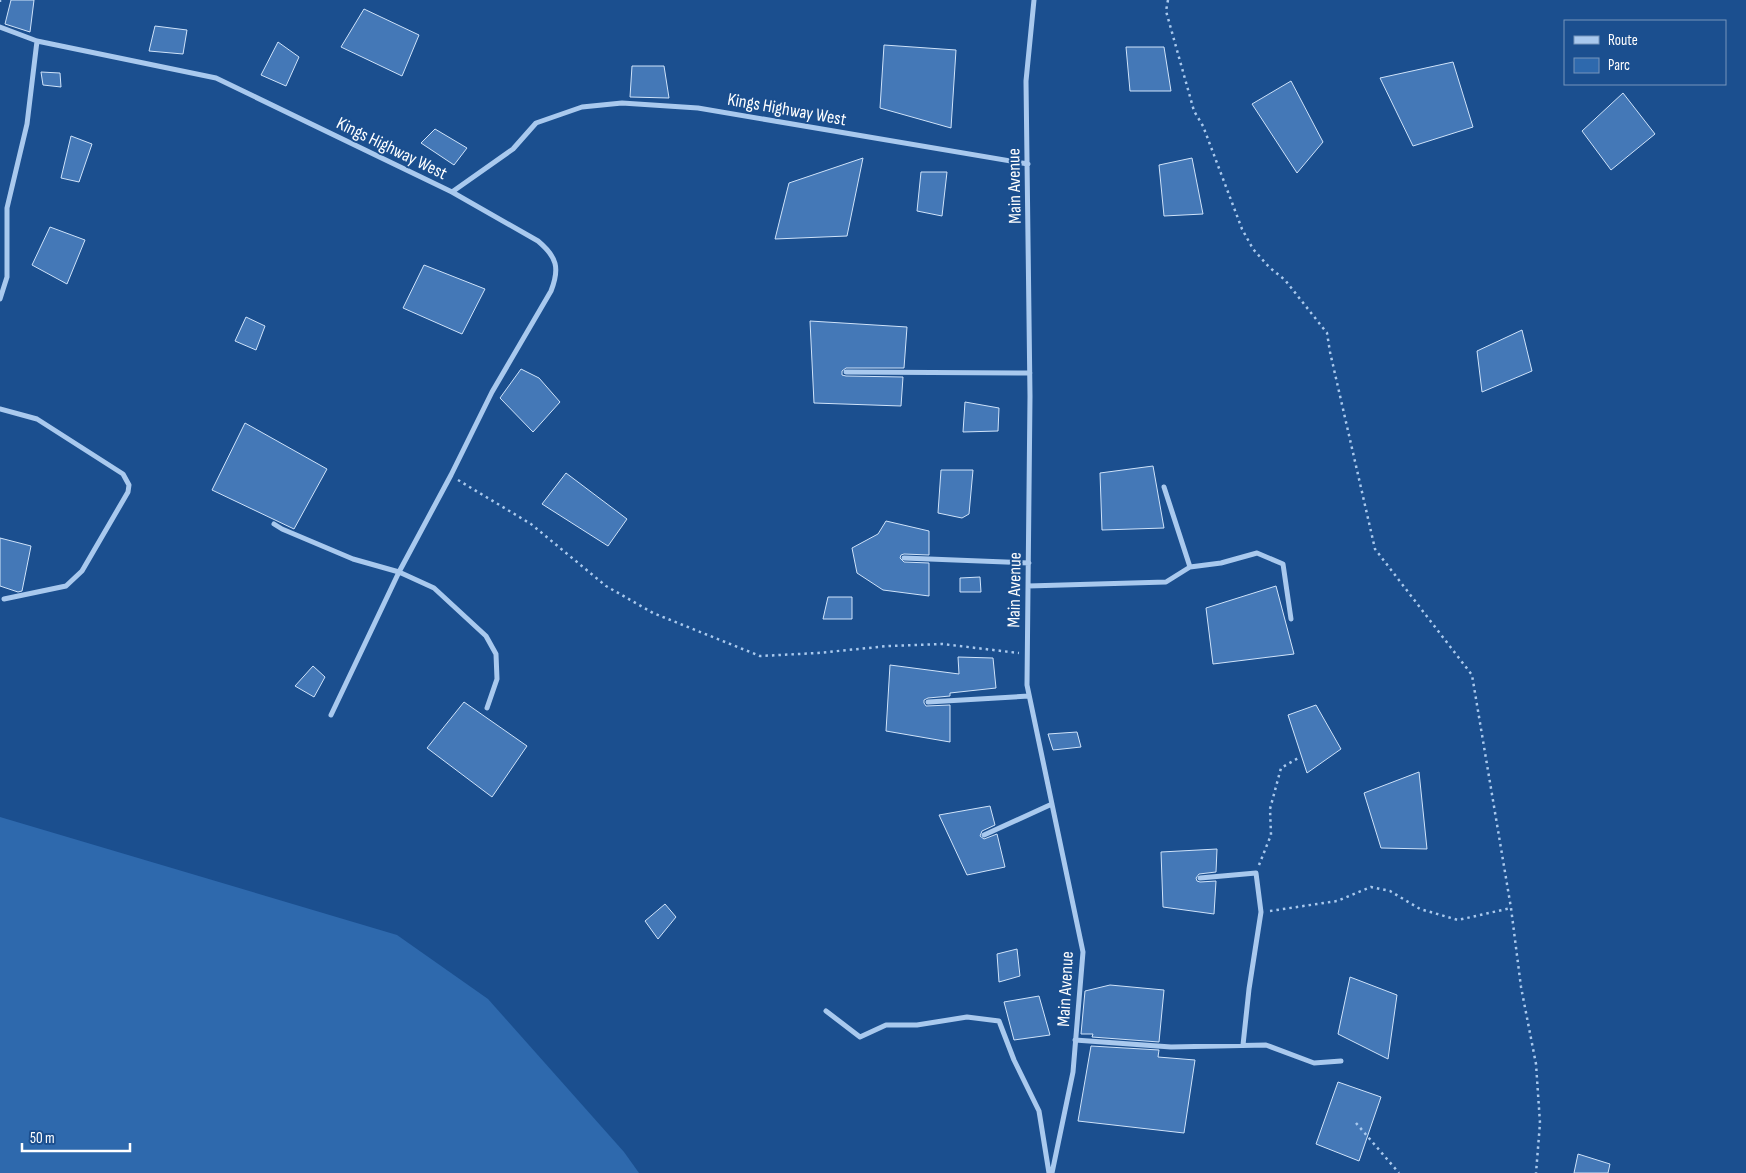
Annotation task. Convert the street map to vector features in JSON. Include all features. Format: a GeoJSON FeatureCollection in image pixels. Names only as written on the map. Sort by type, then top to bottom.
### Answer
{"type":"FeatureCollection","features":[{"type":"Feature","properties":{"kind":"street","name":"Main Avenue"},"geometry":{"type":"LineString","coordinates":[[1034,0],[1026,81],[1030,373],[1027,685],[1083,952],[1073,1072],[1051,1173]]}},
{"type":"Feature","properties":{"kind":"street","name":"Kings Highway West"},"geometry":{"type":"LineString","coordinates":[[0,27],[37,41],[216,78],[452,192],[513,150],[536,123],[582,107],[622,104],[698,108],[1028,164]]}},
{"type":"Feature","properties":{"kind":"street"},"geometry":{"type":"LineString","coordinates":[[0,299],[7,277],[7,208],[27,124],[37,41]]}},
{"type":"Feature","properties":{"kind":"street"},"geometry":{"type":"LineString","coordinates":[[331,715],[399,572],[451,475],[492,392],[552,291],[557,277],[556,263],[549,251],[538,241],[452,192]]}},
{"type":"Feature","properties":{"kind":"street"},"geometry":{"type":"LineString","coordinates":[[846,372],[1030,373]]}},
{"type":"Feature","properties":{"kind":"street"},"geometry":{"type":"LineString","coordinates":[[0,409],[37,419],[122,474],[129,485],[128,492],[82,571],[66,586],[4,599]]}},
{"type":"Feature","properties":{"kind":"street"},"geometry":{"type":"LineString","coordinates":[[1164,487],[1190,567]]}},
{"type":"Feature","properties":{"kind":"street"},"geometry":{"type":"LineString","coordinates":[[274,524],[353,559],[399,572],[434,588],[486,636],[496,654],[497,679],[487,708]]}},
{"type":"Feature","properties":{"kind":"street"},"geometry":{"type":"LineString","coordinates":[[1028,586],[1166,582],[1190,567],[1222,563],[1257,553],[1283,564],[1291,619]]}},
{"type":"Feature","properties":{"kind":"street"},"geometry":{"type":"LineString","coordinates":[[904,558],[1028,563]]}},
{"type":"Feature","properties":{"kind":"street"},"geometry":{"type":"LineString","coordinates":[[928,702],[1029,696]]}},
{"type":"Feature","properties":{"kind":"street"},"geometry":{"type":"LineString","coordinates":[[984,835],[1052,804]]}},
{"type":"Feature","properties":{"kind":"street"},"geometry":{"type":"LineString","coordinates":[[1200,878],[1256,873],[1261,912],[1249,989],[1243,1045]]}},
{"type":"Feature","properties":{"kind":"street"},"geometry":{"type":"LineString","coordinates":[[826,1011],[860,1037],[886,1025],[917,1025],[967,1017],[999,1021],[1014,1060],[1039,1111],[1051,1173]]}},
{"type":"Feature","properties":{"kind":"street"},"geometry":{"type":"LineString","coordinates":[[1076,1040],[1171,1047],[1266,1044],[1314,1063],[1341,1061]]}},
{"type":"Feature","properties":{"kind":"path"},"geometry":{"type":"LineString","coordinates":[[1168,0],[1166,11],[1194,111],[1203,126],[1242,229],[1253,249],[1269,267],[1285,280],[1327,332],[1375,549],[1472,675],[1511,908],[1521,987],[1536,1064],[1540,1123],[1536,1173]]}},
{"type":"Feature","properties":{"kind":"path"},"geometry":{"type":"LineString","coordinates":[[451,475],[531,524],[606,586],[653,613],[760,656],[818,653],[888,646],[942,644],[1027,654]]}},
{"type":"Feature","properties":{"kind":"path"},"geometry":{"type":"LineString","coordinates":[[1256,873],[1270,835],[1270,809],[1281,768],[1300,758]]}},
{"type":"Feature","properties":{"kind":"path"},"geometry":{"type":"LineString","coordinates":[[1261,912],[1337,901],[1370,887],[1390,891],[1420,909],[1458,920],[1511,908]]}},
{"type":"Feature","properties":{"kind":"path"},"geometry":{"type":"LineString","coordinates":[[1356,1123],[1399,1173]]}},
{"type":"Feature","properties":{"kind":"green space"},"geometry":{"type":"Polygon","coordinates":[[[0,817],[397,935],[488,999],[624,1152],[639,1173],[0,1173],[0,817]]]}},
{"type":"Feature","properties":{"kind":"building"},"geometry":{"type":"Polygon","coordinates":[[[11,0],[34,0],[30,32],[5,24],[11,0]]]}},
{"type":"Feature","properties":{"kind":"building"},"geometry":{"type":"Polygon","coordinates":[[[364,9],[419,35],[402,76],[341,47],[364,9]]]}},
{"type":"Feature","properties":{"kind":"building"},"geometry":{"type":"Polygon","coordinates":[[[155,26],[187,30],[183,54],[149,51],[155,26]]]}},
{"type":"Feature","properties":{"kind":"building"},"geometry":{"type":"Polygon","coordinates":[[[278,42],[299,57],[286,86],[261,75],[278,42]]]}},
{"type":"Feature","properties":{"kind":"building"},"geometry":{"type":"Polygon","coordinates":[[[884,45],[956,50],[951,128],[880,108],[884,45]]]}},
{"type":"Feature","properties":{"kind":"building"},"geometry":{"type":"Polygon","coordinates":[[[1126,47],[1164,47],[1171,91],[1130,91],[1126,47]]]}},
{"type":"Feature","properties":{"kind":"building"},"geometry":{"type":"Polygon","coordinates":[[[1453,62],[1473,127],[1413,146],[1380,78],[1453,62]]]}},
{"type":"Feature","properties":{"kind":"building"},"geometry":{"type":"Polygon","coordinates":[[[632,66],[664,66],[669,98],[630,97],[632,66]]]}},
{"type":"Feature","properties":{"kind":"building"},"geometry":{"type":"Polygon","coordinates":[[[41,72],[60,73],[61,87],[43,85],[41,72]]]}},
{"type":"Feature","properties":{"kind":"building"},"geometry":{"type":"Polygon","coordinates":[[[1291,81],[1323,142],[1297,173],[1252,104],[1291,81]]]}},
{"type":"Feature","properties":{"kind":"building"},"geometry":{"type":"Polygon","coordinates":[[[1623,93],[1655,134],[1611,170],[1582,131],[1623,93]]]}},
{"type":"Feature","properties":{"kind":"building"},"geometry":{"type":"Polygon","coordinates":[[[435,129],[467,148],[454,165],[421,143],[435,129]]]}},
{"type":"Feature","properties":{"kind":"building"},"geometry":{"type":"Polygon","coordinates":[[[71,136],[92,144],[79,182],[61,178],[71,136]]]}},
{"type":"Feature","properties":{"kind":"building"},"geometry":{"type":"Polygon","coordinates":[[[863,158],[847,236],[775,239],[789,183],[863,158]]]}},
{"type":"Feature","properties":{"kind":"building"},"geometry":{"type":"Polygon","coordinates":[[[1192,158],[1203,214],[1164,216],[1159,165],[1192,158]]]}},
{"type":"Feature","properties":{"kind":"building"},"geometry":{"type":"Polygon","coordinates":[[[921,172],[947,172],[942,216],[917,211],[921,172]]]}},
{"type":"Feature","properties":{"kind":"building"},"geometry":{"type":"Polygon","coordinates":[[[50,227],[85,240],[67,284],[32,265],[50,227]]]}},
{"type":"Feature","properties":{"kind":"building"},"geometry":{"type":"Polygon","coordinates":[[[424,265],[485,289],[462,334],[403,308],[424,265]]]}},
{"type":"Feature","properties":{"kind":"building"},"geometry":{"type":"Polygon","coordinates":[[[246,317],[265,326],[256,350],[235,341],[246,317]]]}},
{"type":"Feature","properties":{"kind":"building"},"geometry":{"type":"Polygon","coordinates":[[[810,321],[907,327],[904,368],[846,368],[842,371],[842,375],[846,376],[903,377],[901,406],[814,403],[810,321]]]}},
{"type":"Feature","properties":{"kind":"building"},"geometry":{"type":"Polygon","coordinates":[[[1522,330],[1532,371],[1482,392],[1477,351],[1522,330]]]}},
{"type":"Feature","properties":{"kind":"building"},"geometry":{"type":"Polygon","coordinates":[[[521,369],[539,378],[560,402],[533,432],[500,398],[521,369]]]}},
{"type":"Feature","properties":{"kind":"building"},"geometry":{"type":"Polygon","coordinates":[[[965,402],[999,408],[998,431],[963,432],[965,402]]]}},
{"type":"Feature","properties":{"kind":"building"},"geometry":{"type":"Polygon","coordinates":[[[245,423],[327,469],[294,529],[212,490],[245,423]]]}},
{"type":"Feature","properties":{"kind":"building"},"geometry":{"type":"Polygon","coordinates":[[[1153,466],[1164,528],[1102,530],[1100,473],[1153,466]]]}},
{"type":"Feature","properties":{"kind":"building"},"geometry":{"type":"Polygon","coordinates":[[[941,470],[973,470],[969,514],[962,518],[938,513],[941,470]]]}},
{"type":"Feature","properties":{"kind":"building"},"geometry":{"type":"Polygon","coordinates":[[[566,473],[627,519],[608,546],[542,504],[566,473]]]}},
{"type":"Feature","properties":{"kind":"building"},"geometry":{"type":"Polygon","coordinates":[[[886,521],[929,531],[929,555],[904,554],[900,558],[904,562],[929,563],[929,596],[883,590],[857,573],[852,548],[878,534],[886,521]]]}},
{"type":"Feature","properties":{"kind":"building"},"geometry":{"type":"Polygon","coordinates":[[[0,538],[31,546],[22,591],[18,592],[0,586],[0,538]]]}},
{"type":"Feature","properties":{"kind":"building"},"geometry":{"type":"Polygon","coordinates":[[[980,577],[981,592],[960,592],[960,578],[980,577]]]}},
{"type":"Feature","properties":{"kind":"building"},"geometry":{"type":"Polygon","coordinates":[[[1276,586],[1294,654],[1213,664],[1206,608],[1276,586]]]}},
{"type":"Feature","properties":{"kind":"building"},"geometry":{"type":"Polygon","coordinates":[[[828,597],[852,597],[852,619],[823,619],[828,597]]]}},
{"type":"Feature","properties":{"kind":"building"},"geometry":{"type":"Polygon","coordinates":[[[958,657],[993,658],[996,688],[950,693],[950,696],[924,700],[926,706],[950,705],[950,742],[886,731],[890,665],[959,674],[958,657]]]}},
{"type":"Feature","properties":{"kind":"building"},"geometry":{"type":"Polygon","coordinates":[[[313,666],[325,677],[314,697],[295,686],[313,666]]]}},
{"type":"Feature","properties":{"kind":"building"},"geometry":{"type":"Polygon","coordinates":[[[464,702],[527,746],[492,797],[427,748],[464,702]]]}},
{"type":"Feature","properties":{"kind":"building"},"geometry":{"type":"Polygon","coordinates":[[[1316,705],[1341,749],[1307,773],[1288,715],[1316,705]]]}},
{"type":"Feature","properties":{"kind":"building"},"geometry":{"type":"Polygon","coordinates":[[[1077,732],[1081,747],[1053,750],[1048,734],[1077,732]]]}},
{"type":"Feature","properties":{"kind":"building"},"geometry":{"type":"Polygon","coordinates":[[[1419,772],[1427,849],[1381,848],[1364,793],[1419,772]]]}},
{"type":"Feature","properties":{"kind":"building"},"geometry":{"type":"Polygon","coordinates":[[[990,806],[995,825],[982,831],[980,836],[984,839],[997,834],[1005,867],[967,875],[939,815],[990,806]]]}},
{"type":"Feature","properties":{"kind":"building"},"geometry":{"type":"Polygon","coordinates":[[[1217,849],[1216,872],[1199,874],[1196,878],[1200,882],[1216,881],[1214,914],[1163,907],[1161,852],[1217,849]]]}},
{"type":"Feature","properties":{"kind":"building"},"geometry":{"type":"Polygon","coordinates":[[[665,904],[676,917],[658,939],[645,921],[665,904]]]}},
{"type":"Feature","properties":{"kind":"building"},"geometry":{"type":"Polygon","coordinates":[[[1017,949],[1020,976],[999,982],[997,954],[1017,949]]]}},
{"type":"Feature","properties":{"kind":"building"},"geometry":{"type":"Polygon","coordinates":[[[1350,977],[1397,995],[1388,1059],[1338,1034],[1350,977]]]}},
{"type":"Feature","properties":{"kind":"building"},"geometry":{"type":"Polygon","coordinates":[[[1110,985],[1164,990],[1159,1042],[1092,1037],[1093,1034],[1081,1034],[1085,991],[1110,985]]]}},
{"type":"Feature","properties":{"kind":"building"},"geometry":{"type":"Polygon","coordinates":[[[1039,996],[1050,1035],[1014,1040],[1004,1002],[1039,996]]]}},
{"type":"Feature","properties":{"kind":"building"},"geometry":{"type":"Polygon","coordinates":[[[1091,1046],[1159,1050],[1158,1057],[1195,1060],[1184,1133],[1078,1121],[1091,1046]]]}},
{"type":"Feature","properties":{"kind":"building"},"geometry":{"type":"Polygon","coordinates":[[[1338,1082],[1381,1097],[1359,1161],[1316,1144],[1338,1082]]]}},
{"type":"Feature","properties":{"kind":"building"},"geometry":{"type":"Polygon","coordinates":[[[1578,1154],[1610,1164],[1608,1173],[1574,1173],[1578,1154]]]}}]}
